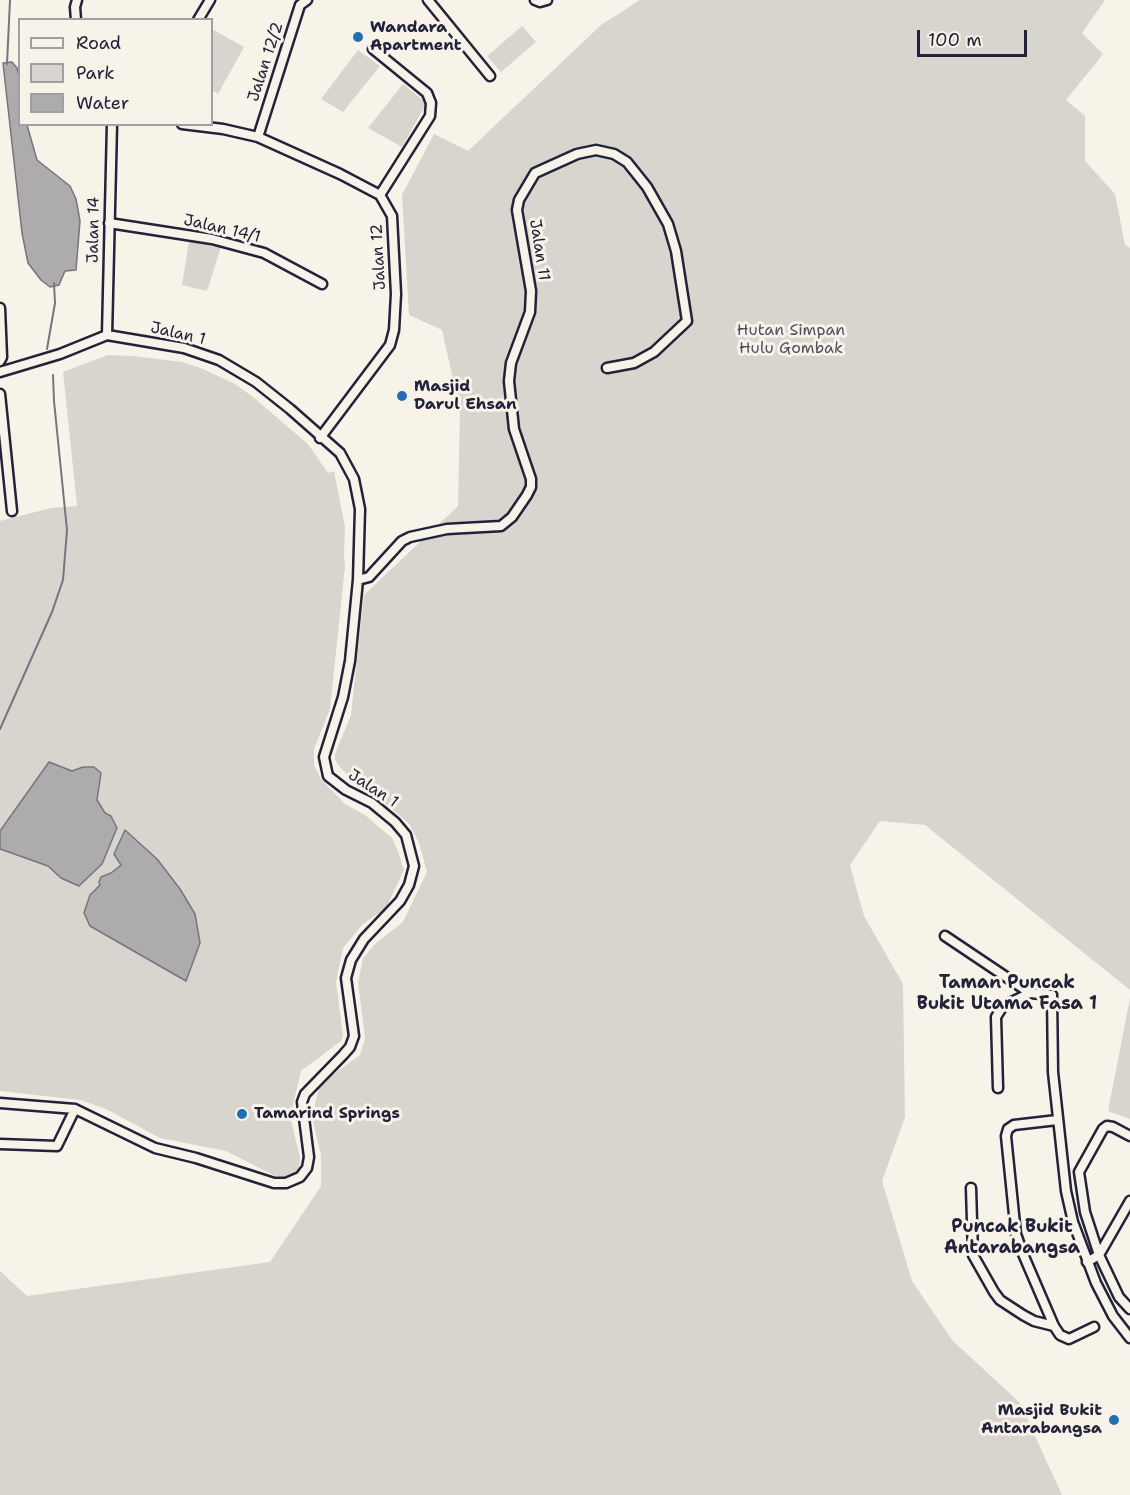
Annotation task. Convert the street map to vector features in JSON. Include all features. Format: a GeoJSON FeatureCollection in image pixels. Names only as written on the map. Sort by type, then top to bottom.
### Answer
{"type":"FeatureCollection","features":[{"type":"Feature","properties":{"kind":"street"},"geometry":{"type":"LineString","coordinates":[[76,18],[77,0]]}},
{"type":"Feature","properties":{"kind":"street"},"geometry":{"type":"LineString","coordinates":[[199,18],[210,0]]}},
{"type":"Feature","properties":{"kind":"street"},"geometry":{"type":"LineString","coordinates":[[291,0],[303,2]]}},
{"type":"Feature","properties":{"kind":"street"},"geometry":{"type":"LineString","coordinates":[[428,0],[490,76]]}},
{"type":"Feature","properties":{"kind":"street"},"geometry":{"type":"LineString","coordinates":[[535,0],[540,2],[547,0]]}},
{"type":"Feature","properties":{"kind":"street","name":"Jalan 12/2"},"geometry":{"type":"LineString","coordinates":[[258,137],[303,2]]}},
{"type":"Feature","properties":{"kind":"street"},"geometry":{"type":"LineString","coordinates":[[198,126],[258,137],[380,195],[430,116],[431,102],[427,93],[373,49]]}},
{"type":"Feature","properties":{"kind":"street","name":"Jalan 14"},"geometry":{"type":"LineString","coordinates":[[107,335],[112,126]]}},
{"type":"Feature","properties":{"kind":"street","name":"Jalan 11"},"geometry":{"type":"LineString","coordinates":[[358,580],[369,577],[402,541],[410,537],[447,529],[501,526],[512,517],[527,495],[531,487],[531,479],[514,429],[509,381],[511,363],[530,312],[531,291],[517,210],[519,200],[535,173],[577,154],[596,150],[614,154],[627,162],[647,187],[668,224],[676,252],[687,321],[654,352],[634,363],[607,368]]}},
{"type":"Feature","properties":{"kind":"street","name":"Jalan 12"},"geometry":{"type":"LineString","coordinates":[[320,438],[380,361],[390,345],[394,330],[396,294],[392,216],[380,195]]}},
{"type":"Feature","properties":{"kind":"street","name":"Jalan 14/1"},"geometry":{"type":"LineString","coordinates":[[109,223],[212,239],[264,253],[322,284]]}},
{"type":"Feature","properties":{"kind":"street"},"geometry":{"type":"LineString","coordinates":[[0,308],[2,357],[0,361]]}},
{"type":"Feature","properties":{"kind":"street"},"geometry":{"type":"LineString","coordinates":[[0,372],[68,351],[107,335]]}},
{"type":"Feature","properties":{"kind":"street","name":"Jalan 1"},"geometry":{"type":"LineString","coordinates":[[0,1103],[75,1108],[154,1149],[196,1158],[274,1183],[286,1183],[300,1177],[307,1168],[309,1157],[302,1102],[310,1086],[350,1047],[354,1036],[346,978],[351,960],[364,939],[400,901],[409,885],[414,866],[406,835],[395,822],[372,803],[346,790],[328,776],[324,757],[343,697],[350,661],[358,580],[360,509],[354,479],[340,453],[256,382],[219,360],[184,348],[107,335]]}},
{"type":"Feature","properties":{"kind":"street"},"geometry":{"type":"LineString","coordinates":[[0,394],[4,468],[12,511]]}},
{"type":"Feature","properties":{"kind":"street"},"geometry":{"type":"LineString","coordinates":[[945,936],[1030,993],[1052,995],[1053,1072],[1066,1191],[1072,1222],[1087,1262],[1113,1316],[1130,1338]]}},
{"type":"Feature","properties":{"kind":"street"},"geometry":{"type":"LineString","coordinates":[[998,1088],[996,1017],[1003,1006],[1030,993]]}},
{"type":"Feature","properties":{"kind":"street"},"geometry":{"type":"LineString","coordinates":[[0,1144],[57,1146],[75,1108]]}},
{"type":"Feature","properties":{"kind":"street"},"geometry":{"type":"LineString","coordinates":[[1058,1120],[1014,1125],[1008,1129],[1006,1136],[1017,1234],[1023,1254],[1060,1335],[1069,1339],[1094,1327]]}},
{"type":"Feature","properties":{"kind":"street"},"geometry":{"type":"LineString","coordinates":[[1130,1136],[1107,1126],[1103,1129],[1079,1172],[1085,1212],[1099,1255],[1119,1297],[1130,1310]]}},
{"type":"Feature","properties":{"kind":"street"},"geometry":{"type":"LineString","coordinates":[[971,1188],[973,1255],[989,1284],[1000,1300],[1034,1321],[1054,1326]]}},
{"type":"Feature","properties":{"kind":"street"},"geometry":{"type":"LineString","coordinates":[[1087,1262],[1099,1255],[1130,1201]]}},
{"type":"Feature","properties":{"kind":"green space","name":"Hutan Simpan Hulu Gombak"},"geometry":{"type":"Polygon","coordinates":[[[640,0],[1105,0],[1082,33],[1103,54],[1066,100],[1085,116],[1085,161],[1115,194],[1125,245],[1130,248],[1130,990],[925,825],[880,821],[850,865],[864,916],[903,984],[905,1117],[882,1181],[912,1281],[952,1340],[1020,1403],[1062,1495],[0,1495],[0,1271],[27,1296],[270,1262],[321,1186],[321,1155],[312,1117],[320,1084],[360,1055],[365,1038],[358,983],[363,958],[377,942],[403,922],[427,872],[419,843],[409,824],[378,797],[358,786],[335,760],[335,754],[351,715],[364,595],[458,506],[460,410],[442,330],[409,315],[402,195],[434,134],[468,151],[601,25],[640,0]]]}},
{"type":"Feature","properties":{"kind":"green space"},"geometry":{"type":"Polygon","coordinates":[[[522,26],[536,42],[501,72],[487,56],[522,26]]]}},
{"type":"Feature","properties":{"kind":"green space"},"geometry":{"type":"Polygon","coordinates":[[[213,30],[244,47],[218,94],[213,91],[213,30]]]}},
{"type":"Feature","properties":{"kind":"green space"},"geometry":{"type":"Polygon","coordinates":[[[358,50],[380,66],[343,112],[321,99],[358,50]]]}},
{"type":"Feature","properties":{"kind":"green space"},"geometry":{"type":"Polygon","coordinates":[[[403,84],[423,100],[425,106],[402,147],[368,128],[403,84]]]}},
{"type":"Feature","properties":{"kind":"green space"},"geometry":{"type":"Polygon","coordinates":[[[189,241],[221,247],[207,291],[182,285],[189,241]]]}},
{"type":"Feature","properties":{"kind":"green space"},"geometry":{"type":"Polygon","coordinates":[[[108,355],[183,362],[235,384],[308,444],[328,473],[334,471],[345,527],[345,566],[330,709],[314,749],[314,765],[321,779],[345,804],[365,815],[392,838],[404,870],[386,908],[362,925],[343,948],[336,982],[343,1036],[341,1041],[301,1071],[290,1117],[300,1157],[299,1174],[296,1177],[285,1179],[275,1176],[226,1151],[160,1138],[108,1110],[81,1100],[0,1091],[0,521],[51,508],[77,506],[63,372],[108,355]]]}},
{"type":"Feature","properties":{"kind":"green space"},"geometry":{"type":"Polygon","coordinates":[[[1130,998],[1130,1119],[1108,1111],[1130,998]]]}},
{"type":"Feature","properties":{"kind":"water"},"geometry":{"type":"Polygon","coordinates":[[[12,62],[18,72],[18,126],[27,126],[37,160],[70,186],[76,199],[80,221],[76,270],[65,271],[59,285],[50,287],[41,280],[28,263],[22,233],[3,63],[12,62]]]}},
{"type":"Feature","properties":{"kind":"water"},"geometry":{"type":"Polygon","coordinates":[[[49,762],[72,771],[83,767],[94,767],[101,773],[97,800],[105,813],[111,816],[117,828],[102,864],[79,886],[61,878],[48,866],[0,849],[0,831],[49,762]]]}},
{"type":"Feature","properties":{"kind":"water"},"geometry":{"type":"Polygon","coordinates":[[[125,830],[157,859],[180,889],[195,914],[200,943],[186,981],[90,926],[84,913],[90,895],[100,885],[101,877],[121,865],[114,854],[125,830]]]}},
{"type":"Feature","properties":{"kind":"waterway"},"geometry":{"type":"LineString","coordinates":[[7,64],[10,0]]}},
{"type":"Feature","properties":{"kind":"waterway"},"geometry":{"type":"LineString","coordinates":[[47,349],[55,303],[54,283]]}},
{"type":"Feature","properties":{"kind":"waterway"},"geometry":{"type":"LineString","coordinates":[[0,729],[52,612],[63,580],[67,530],[53,375]]}},
{"type":"Feature","properties":{"kind":"place","name":"Wandara Apartment"},"geometry":{"type":"Point","coordinates":[358,37]}},
{"type":"Feature","properties":{"kind":"place","name":"Masjid Darul Ehsan"},"geometry":{"type":"Point","coordinates":[402,396]}},
{"type":"Feature","properties":{"kind":"place","name":"Tamarind Springs"},"geometry":{"type":"Point","coordinates":[242,1114]}},
{"type":"Feature","properties":{"kind":"place","name":"Masjid Bukit Antarabangsa"},"geometry":{"type":"Point","coordinates":[1114,1420]}},
{"type":"Feature","properties":{"kind":"district","name":"Taman Puncak Bukit Utama Fasa 1"},"geometry":{"type":"Point","coordinates":[1007,993]}},
{"type":"Feature","properties":{"kind":"district","name":"Puncak Bukit Antarabangsa"},"geometry":{"type":"Point","coordinates":[1012,1237]}}]}
